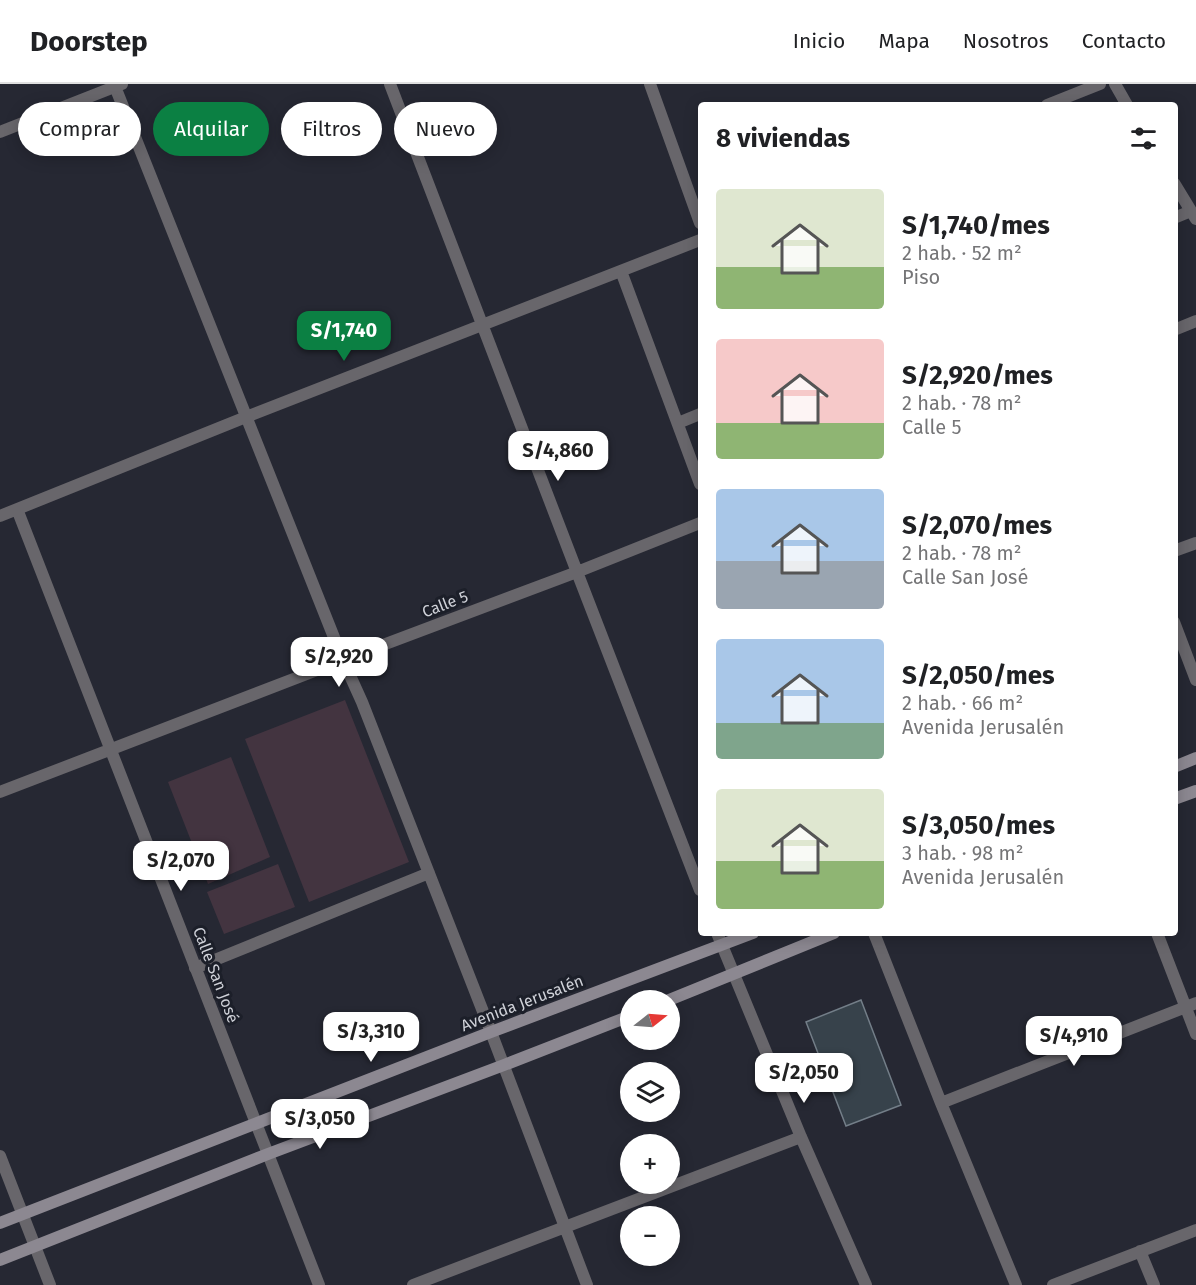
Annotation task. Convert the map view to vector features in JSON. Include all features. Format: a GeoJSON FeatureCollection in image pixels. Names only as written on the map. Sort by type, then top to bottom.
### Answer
{"type":"FeatureCollection","features":[{"type":"Feature","properties":{"kind":"street"},"geometry":{"type":"LineString","coordinates":[[390,84],[698,885]]}},
{"type":"Feature","properties":{"kind":"street"},"geometry":{"type":"LineString","coordinates":[[650,84],[698,217]]}},
{"type":"Feature","properties":{"kind":"street"},"geometry":{"type":"LineString","coordinates":[[1055,102],[1100,84]]}},
{"type":"Feature","properties":{"kind":"street"},"geometry":{"type":"LineString","coordinates":[[1114,84],[1125,102]]}},
{"type":"Feature","properties":{"kind":"street"},"geometry":{"type":"LineString","coordinates":[[0,132],[117,85],[246,417],[429,873],[587,1285]]}},
{"type":"Feature","properties":{"kind":"street"},"geometry":{"type":"LineString","coordinates":[[1178,189],[1194,215],[1178,217]]}},
{"type":"Feature","properties":{"kind":"street"},"geometry":{"type":"LineString","coordinates":[[0,516],[246,417],[698,241]]}},
{"type":"Feature","properties":{"kind":"street"},"geometry":{"type":"LineString","coordinates":[[621,271],[698,478]]}},
{"type":"Feature","properties":{"kind":"street"},"geometry":{"type":"LineString","coordinates":[[1178,328],[1196,321]]}},
{"type":"Feature","properties":{"kind":"street"},"geometry":{"type":"LineString","coordinates":[[678,423],[698,415]]}},
{"type":"Feature","properties":{"kind":"street","name":"Calle San José"},"geometry":{"type":"LineString","coordinates":[[17,509],[319,1285]]}},
{"type":"Feature","properties":{"kind":"street","name":"Calle 5"},"geometry":{"type":"LineString","coordinates":[[0,792],[698,524]]}},
{"type":"Feature","properties":{"kind":"street"},"geometry":{"type":"LineString","coordinates":[[1178,550],[1196,543]]}},
{"type":"Feature","properties":{"kind":"street"},"geometry":{"type":"LineString","coordinates":[[1178,633],[1196,680]]}},
{"type":"Feature","properties":{"kind":"street"},"geometry":{"type":"LineString","coordinates":[[1178,766],[1196,759]]}},
{"type":"Feature","properties":{"kind":"street"},"geometry":{"type":"LineString","coordinates":[[1178,798],[1196,791]]}},
{"type":"Feature","properties":{"kind":"street"},"geometry":{"type":"LineString","coordinates":[[195,968],[429,873]]}},
{"type":"Feature","properties":{"kind":"street"},"geometry":{"type":"LineString","coordinates":[[718,936],[801,1137],[866,1285]]}},
{"type":"Feature","properties":{"kind":"street","name":"Avenida Jerusalén"},"geometry":{"type":"LineString","coordinates":[[0,1223],[745,936]]}},
{"type":"Feature","properties":{"kind":"street"},"geometry":{"type":"LineString","coordinates":[[680,996],[827,936]]}},
{"type":"Feature","properties":{"kind":"street"},"geometry":{"type":"LineString","coordinates":[[875,936],[1016,1285]]}},
{"type":"Feature","properties":{"kind":"street"},"geometry":{"type":"LineString","coordinates":[[1158,936],[1191,1005],[1196,1034]]}},
{"type":"Feature","properties":{"kind":"street"},"geometry":{"type":"LineString","coordinates":[[941,1103],[1191,1005]]}},
{"type":"Feature","properties":{"kind":"street"},"geometry":{"type":"LineString","coordinates":[[0,1260],[268,1154],[620,1020]]}},
{"type":"Feature","properties":{"kind":"street"},"geometry":{"type":"LineString","coordinates":[[412,1285],[801,1137]]}},
{"type":"Feature","properties":{"kind":"street"},"geometry":{"type":"LineString","coordinates":[[0,1156],[50,1285]]}},
{"type":"Feature","properties":{"kind":"street"},"geometry":{"type":"LineString","coordinates":[[1053,1285],[1196,1230]]}},
{"type":"Feature","properties":{"kind":"street"},"geometry":{"type":"LineString","coordinates":[[1140,1251],[1154,1285]]}},
{"type":"Feature","properties":{"kind":"shaded area"},"geometry":{"type":"Polygon","coordinates":[[[345,700],[409,862],[309,902],[245,739],[345,700]]]}},
{"type":"Feature","properties":{"kind":"shaded area"},"geometry":{"type":"Polygon","coordinates":[[[231,757],[270,857],[208,884],[168,782],[231,757]]]}},
{"type":"Feature","properties":{"kind":"shaded area"},"geometry":{"type":"Polygon","coordinates":[[[278,864],[295,907],[224,934],[207,892],[278,864]]]}},
{"type":"Feature","properties":{"kind":"building"},"geometry":{"type":"Polygon","coordinates":[[[861,1000],[901,1105],[846,1126],[806,1022],[861,1000]]]}}]}
